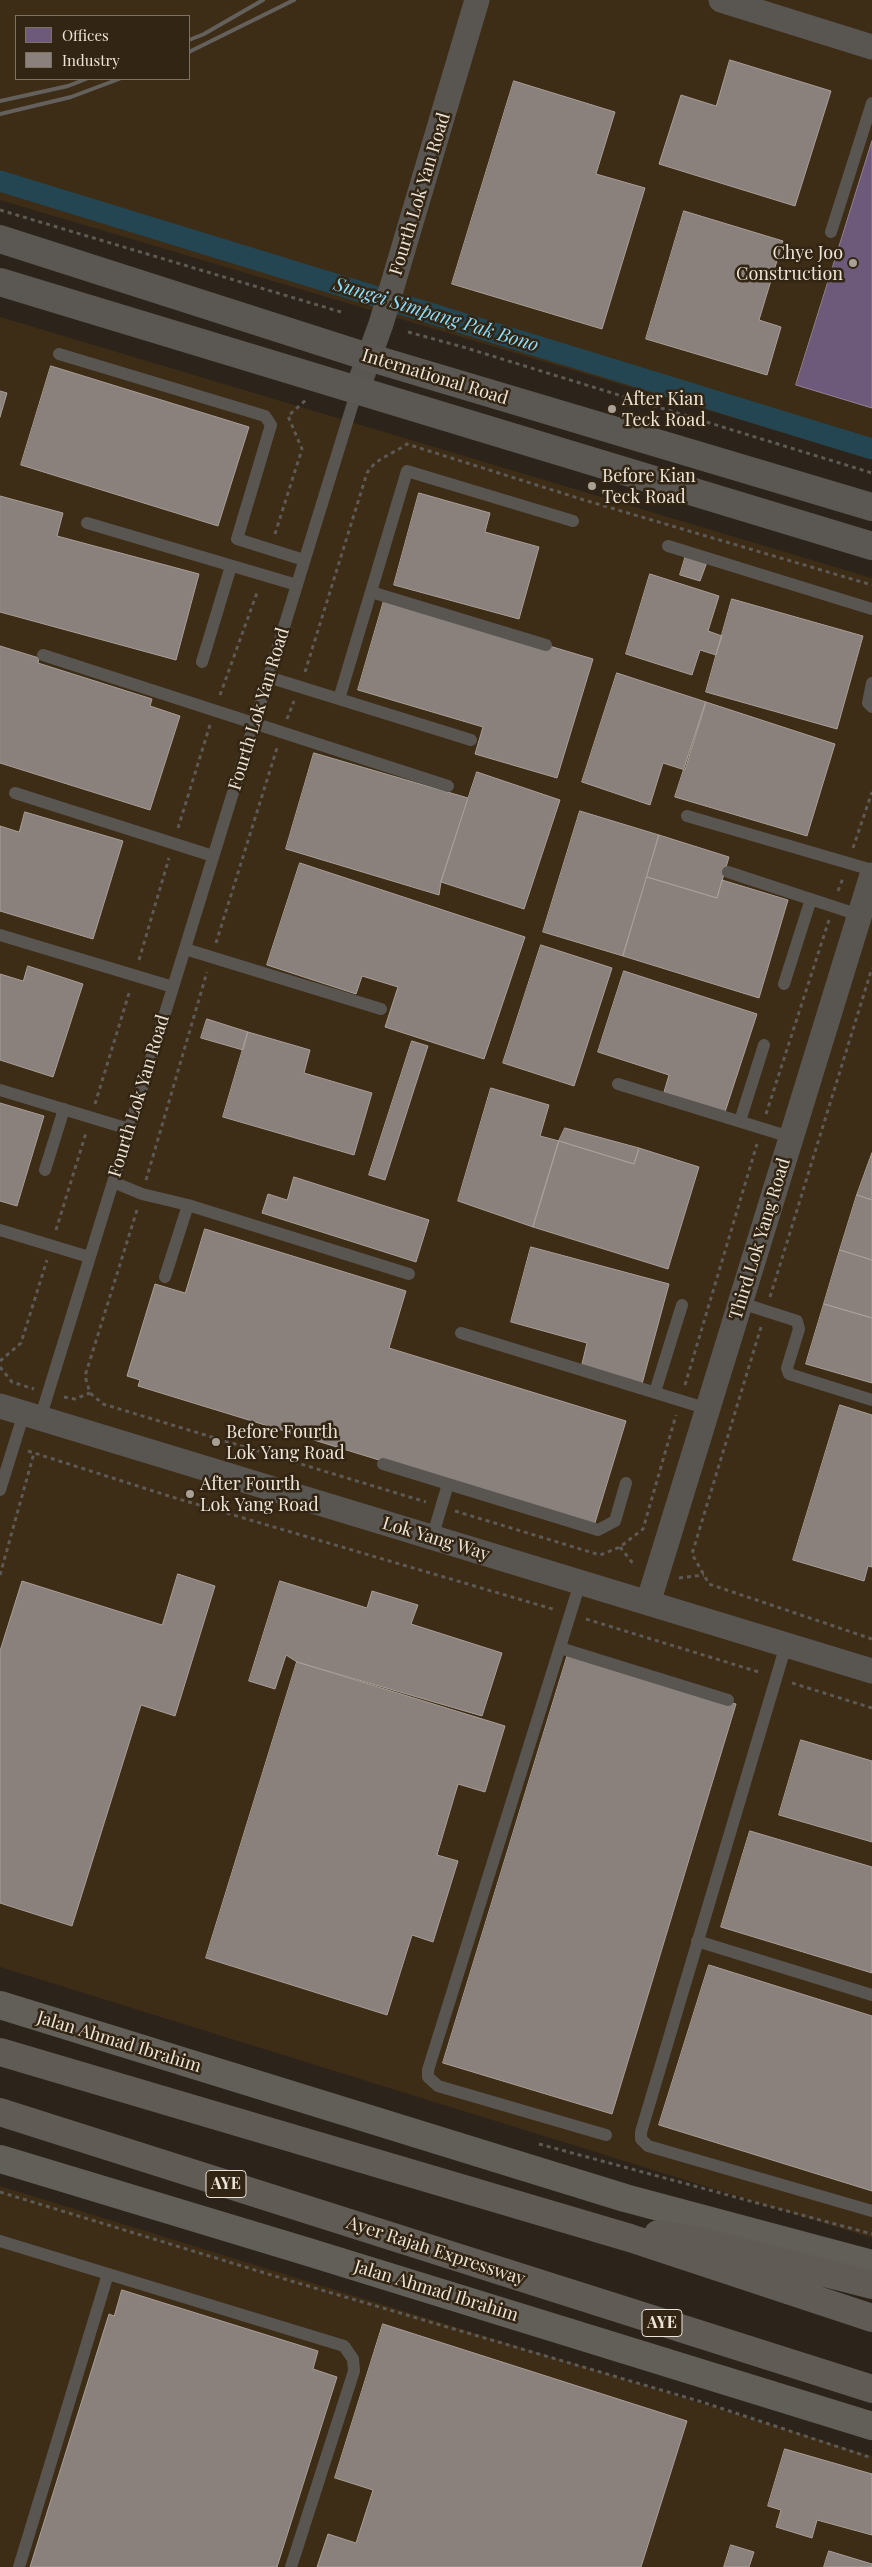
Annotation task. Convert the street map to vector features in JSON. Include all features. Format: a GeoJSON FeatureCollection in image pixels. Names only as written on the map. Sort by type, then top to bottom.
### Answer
{"type":"FeatureCollection","features":[{"type":"Feature","properties":{"kind":"highway"},"geometry":{"type":"LineString","coordinates":[[0,2052],[630,2238],[872,2318]]}},
{"type":"Feature","properties":{"kind":"highway","name":"Ayer Rajah Expressway"},"geometry":{"type":"LineString","coordinates":[[0,2112],[872,2390]]}},
{"type":"Feature","properties":{"kind":"highway"},"geometry":{"type":"LineString","coordinates":[[630,2238],[661,2234],[702,2242],[872,2285]]}},
{"type":"Feature","properties":{"kind":"main road","name":"International Road"},"geometry":{"type":"LineString","coordinates":[[0,239],[368,357],[872,507]]}},
{"type":"Feature","properties":{"kind":"main road","name":"International Road"},"geometry":{"type":"LineString","coordinates":[[0,282],[872,546]]}},
{"type":"Feature","properties":{"kind":"main road","name":"Jalan Ahmad Ibrahim"},"geometry":{"type":"LineString","coordinates":[[0,2005],[625,2198],[872,2264]]}},
{"type":"Feature","properties":{"kind":"main road","name":"Jalan Ahmad Ibrahim"},"geometry":{"type":"LineString","coordinates":[[0,2160],[305,2251],[872,2426]]}},
{"type":"Feature","properties":{"kind":"street","name":"Fourth Lok Yan Road"},"geometry":{"type":"LineString","coordinates":[[357,390],[401,257],[477,0]]}},
{"type":"Feature","properties":{"kind":"street"},"geometry":{"type":"LineString","coordinates":[[721,0],[872,47]]}},
{"type":"Feature","properties":{"kind":"street","name":"Third Lok Yang Road"},"geometry":{"type":"LineString","coordinates":[[648,1603],[872,875]]}},
{"type":"Feature","properties":{"kind":"street","name":"Lok Yang Way"},"geometry":{"type":"LineString","coordinates":[[0,1406],[872,1671]]}},
{"type":"Feature","properties":{"kind":"lane"},"geometry":{"type":"LineString","coordinates":[[831,232],[872,104]]}},
{"type":"Feature","properties":{"kind":"lane"},"geometry":{"type":"LineString","coordinates":[[59,354],[265,416],[271,425],[237,539],[304,560]]}},
{"type":"Feature","properties":{"kind":"lane","name":"Fourth Lok Yan Road"},"geometry":{"type":"LineString","coordinates":[[0,1488],[14,1446],[32,1416],[89,1257],[357,390]]}},
{"type":"Feature","properties":{"kind":"lane"},"geometry":{"type":"LineString","coordinates":[[339,699],[407,471],[573,521]]}},
{"type":"Feature","properties":{"kind":"lane"},"geometry":{"type":"LineString","coordinates":[[87,523],[297,585]]}},
{"type":"Feature","properties":{"kind":"lane"},"geometry":{"type":"LineString","coordinates":[[668,546],[872,609]]}},
{"type":"Feature","properties":{"kind":"lane"},"geometry":{"type":"LineString","coordinates":[[202,662],[231,566]]}},
{"type":"Feature","properties":{"kind":"lane"},"geometry":{"type":"LineString","coordinates":[[371,592],[546,645]]}},
{"type":"Feature","properties":{"kind":"lane"},"geometry":{"type":"LineString","coordinates":[[43,654],[448,786]]}},
{"type":"Feature","properties":{"kind":"lane"},"geometry":{"type":"LineString","coordinates":[[268,677],[472,740]]}},
{"type":"Feature","properties":{"kind":"lane"},"geometry":{"type":"LineString","coordinates":[[872,683],[868,698],[868,704],[872,707]]}},
{"type":"Feature","properties":{"kind":"lane"},"geometry":{"type":"LineString","coordinates":[[15,793],[213,856]]}},
{"type":"Feature","properties":{"kind":"lane"},"geometry":{"type":"LineString","coordinates":[[687,816],[872,870]]}},
{"type":"Feature","properties":{"kind":"lane"},"geometry":{"type":"LineString","coordinates":[[728,872],[859,915]]}},
{"type":"Feature","properties":{"kind":"lane"},"geometry":{"type":"LineString","coordinates":[[784,984],[811,899]]}},
{"type":"Feature","properties":{"kind":"lane"},"geometry":{"type":"LineString","coordinates":[[0,935],[172,987]]}},
{"type":"Feature","properties":{"kind":"lane"},"geometry":{"type":"LineString","coordinates":[[185,949],[381,1010]]}},
{"type":"Feature","properties":{"kind":"lane"},"geometry":{"type":"LineString","coordinates":[[740,1121],[764,1045]]}},
{"type":"Feature","properties":{"kind":"lane"},"geometry":{"type":"LineString","coordinates":[[618,1084],[790,1137]]}},
{"type":"Feature","properties":{"kind":"lane"},"geometry":{"type":"LineString","coordinates":[[0,1090],[129,1129]]}},
{"type":"Feature","properties":{"kind":"lane"},"geometry":{"type":"LineString","coordinates":[[45,1170],[64,1110]]}},
{"type":"Feature","properties":{"kind":"lane"},"geometry":{"type":"LineString","coordinates":[[113,1182],[142,1194],[188,1205],[409,1274]]}},
{"type":"Feature","properties":{"kind":"lane"},"geometry":{"type":"LineString","coordinates":[[165,1277],[188,1205]]}},
{"type":"Feature","properties":{"kind":"lane"},"geometry":{"type":"LineString","coordinates":[[0,1230],[89,1257]]}},
{"type":"Feature","properties":{"kind":"lane"},"geometry":{"type":"LineString","coordinates":[[741,1304],[793,1320],[798,1324],[787,1368],[789,1374],[872,1400]]}},
{"type":"Feature","properties":{"kind":"lane"},"geometry":{"type":"LineString","coordinates":[[655,1392],[682,1305]]}},
{"type":"Feature","properties":{"kind":"lane"},"geometry":{"type":"LineString","coordinates":[[461,1333],[708,1409]]}},
{"type":"Feature","properties":{"kind":"lane"},"geometry":{"type":"LineString","coordinates":[[383,1464],[602,1530],[615,1521],[626,1483]]}},
{"type":"Feature","properties":{"kind":"lane"},"geometry":{"type":"LineString","coordinates":[[432,1538],[448,1484]]}},
{"type":"Feature","properties":{"kind":"lane"},"geometry":{"type":"LineString","coordinates":[[580,1583],[428,2070],[428,2077],[438,2086],[606,2135]]}},
{"type":"Feature","properties":{"kind":"lane"},"geometry":{"type":"LineString","coordinates":[[786,1645],[640,2139],[648,2146],[872,2211]]}},
{"type":"Feature","properties":{"kind":"lane"},"geometry":{"type":"LineString","coordinates":[[560,1648],[728,1700]]}},
{"type":"Feature","properties":{"kind":"lane"},"geometry":{"type":"LineString","coordinates":[[697,1941],[872,1995]]}},
{"type":"Feature","properties":{"kind":"lane"},"geometry":{"type":"LineString","coordinates":[[0,2242],[344,2346],[353,2358],[354,2371],[292,2567]]}},
{"type":"Feature","properties":{"kind":"lane"},"geometry":{"type":"LineString","coordinates":[[19,2567],[108,2274]]}},
{"type":"Feature","properties":{"kind":"path"},"geometry":{"type":"LineString","coordinates":[[0,210],[341,312]]}},
{"type":"Feature","properties":{"kind":"path"},"geometry":{"type":"LineString","coordinates":[[408,332],[463,347],[872,473]]}},
{"type":"Feature","properties":{"kind":"path"},"geometry":{"type":"LineString","coordinates":[[270,550],[302,449],[288,416],[312,393]]}},
{"type":"Feature","properties":{"kind":"path"},"geometry":{"type":"LineString","coordinates":[[407,444],[584,500],[872,585]]}},
{"type":"Feature","properties":{"kind":"path"},"geometry":{"type":"LineString","coordinates":[[174,843],[215,710],[263,575]]}},
{"type":"Feature","properties":{"kind":"path"},"geometry":{"type":"LineString","coordinates":[[212,957],[142,1194],[85,1376],[90,1394],[103,1404],[600,1555],[620,1548],[644,1529],[680,1400],[762,1127],[833,905],[872,792]]}},
{"type":"Feature","properties":{"kind":"path"},"geometry":{"type":"LineString","coordinates":[[872,968],[692,1554],[709,1584],[872,1639]]}},
{"type":"Feature","properties":{"kind":"path"},"geometry":{"type":"LineString","coordinates":[[14,1446],[237,1516],[570,1614],[872,1708]]}},
{"type":"Feature","properties":{"kind":"path"},"geometry":{"type":"LineString","coordinates":[[0,1576],[34,1453]]}},
{"type":"Feature","properties":{"kind":"path"},"geometry":{"type":"LineString","coordinates":[[530,2142],[872,2234]]}},
{"type":"Feature","properties":{"kind":"path"},"geometry":{"type":"LineString","coordinates":[[0,2192],[292,2281],[702,2402],[872,2458]]}},
{"type":"Feature","properties":{"kind":"shaded area"},"geometry":{"type":"Polygon","coordinates":[[[0,0],[872,0],[872,459],[0,200],[0,0]]]}},
{"type":"Feature","properties":{"kind":"shaded area"},"geometry":{"type":"Polygon","coordinates":[[[0,317],[872,578],[872,2238],[0,1967],[0,317]]]}},
{"type":"Feature","properties":{"kind":"shaded area"},"geometry":{"type":"Polygon","coordinates":[[[0,2186],[872,2456],[872,2567],[0,2567],[0,2186]]]}},
{"type":"Feature","properties":{"kind":"building: Offices","name":"Chye Joo Construction"},"geometry":{"type":"Polygon","coordinates":[[[872,141],[872,408],[796,385],[872,141]]]}},
{"type":"Feature","properties":{"kind":"building: Industry"},"geometry":{"type":"Polygon","coordinates":[[[730,60],[831,91],[795,206],[659,164],[681,95],[716,106],[730,60]]]}},
{"type":"Feature","properties":{"kind":"building: Industry"},"geometry":{"type":"Polygon","coordinates":[[[514,81],[615,112],[596,174],[645,188],[602,329],[452,284],[514,81]]]}},
{"type":"Feature","properties":{"kind":"building: Industry"},"geometry":{"type":"Polygon","coordinates":[[[684,211],[783,241],[759,320],[781,327],[767,375],[646,339],[684,211]]]}},
{"type":"Feature","properties":{"kind":"building: Industry"},"geometry":{"type":"Polygon","coordinates":[[[51,366],[249,427],[218,526],[21,465],[51,366]]]}},
{"type":"Feature","properties":{"kind":"building: Industry"},"geometry":{"type":"Polygon","coordinates":[[[0,391],[7,393],[0,417],[0,391]]]}},
{"type":"Feature","properties":{"kind":"building: Industry"},"geometry":{"type":"Polygon","coordinates":[[[419,493],[490,513],[485,532],[539,547],[519,619],[394,585],[419,493]]]}},
{"type":"Feature","properties":{"kind":"building: Industry"},"geometry":{"type":"Polygon","coordinates":[[[0,496],[63,513],[57,536],[199,574],[176,660],[0,612],[0,496]]]}},
{"type":"Feature","properties":{"kind":"building: Industry"},"geometry":{"type":"Polygon","coordinates":[[[686,555],[707,562],[700,581],[680,575],[686,555]]]}},
{"type":"Feature","properties":{"kind":"building: Industry"},"geometry":{"type":"Polygon","coordinates":[[[650,574],[719,596],[708,631],[722,636],[716,655],[700,650],[692,675],[626,654],[650,574]]]}},
{"type":"Feature","properties":{"kind":"building: Industry"},"geometry":{"type":"Polygon","coordinates":[[[385,597],[593,659],[557,778],[475,754],[483,727],[358,690],[385,597]]]}},
{"type":"Feature","properties":{"kind":"building: Industry"},"geometry":{"type":"Polygon","coordinates":[[[732,599],[863,636],[837,729],[706,692],[732,599]]]}},
{"type":"Feature","properties":{"kind":"building: Industry"},"geometry":{"type":"Polygon","coordinates":[[[0,646],[39,658],[38,663],[152,699],[150,706],[180,716],[150,810],[0,763],[0,646]]]}},
{"type":"Feature","properties":{"kind":"building: Industry"},"geometry":{"type":"Polygon","coordinates":[[[617,673],[706,702],[685,770],[663,763],[650,805],[582,782],[617,673]]]}},
{"type":"Feature","properties":{"kind":"building: Industry"},"geometry":{"type":"Polygon","coordinates":[[[706,702],[835,744],[807,836],[675,797],[706,702]]]}},
{"type":"Feature","properties":{"kind":"building: Industry"},"geometry":{"type":"Polygon","coordinates":[[[314,753],[468,798],[441,882],[439,895],[286,849],[314,753]]]}},
{"type":"Feature","properties":{"kind":"building: Industry"},"geometry":{"type":"Polygon","coordinates":[[[477,772],[560,800],[524,909],[441,882],[477,772]]]}},
{"type":"Feature","properties":{"kind":"building: Industry"},"geometry":{"type":"Polygon","coordinates":[[[580,811],[659,835],[623,956],[543,932],[580,811]]]}},
{"type":"Feature","properties":{"kind":"building: Industry"},"geometry":{"type":"Polygon","coordinates":[[[25,812],[123,841],[93,939],[0,911],[0,826],[19,832],[25,812]]]}},
{"type":"Feature","properties":{"kind":"building: Industry"},"geometry":{"type":"Polygon","coordinates":[[[659,835],[729,857],[717,898],[647,877],[659,835]]]}},
{"type":"Feature","properties":{"kind":"building: Industry"},"geometry":{"type":"Polygon","coordinates":[[[300,863],[525,937],[484,1059],[385,1027],[398,987],[362,976],[356,994],[267,965],[300,863]]]}},
{"type":"Feature","properties":{"kind":"building: Industry"},"geometry":{"type":"Polygon","coordinates":[[[647,877],[717,898],[722,880],[788,900],[759,998],[623,956],[647,877]]]}},
{"type":"Feature","properties":{"kind":"building: Industry"},"geometry":{"type":"Polygon","coordinates":[[[541,945],[612,968],[574,1086],[503,1063],[541,945]]]}},
{"type":"Feature","properties":{"kind":"building: Industry"},"geometry":{"type":"Polygon","coordinates":[[[28,966],[83,984],[53,1077],[0,1060],[0,974],[23,981],[28,966]]]}},
{"type":"Feature","properties":{"kind":"building: Industry"},"geometry":{"type":"Polygon","coordinates":[[[624,971],[757,1014],[725,1112],[664,1092],[669,1075],[598,1052],[624,971]]]}},
{"type":"Feature","properties":{"kind":"building: Industry"},"geometry":{"type":"Polygon","coordinates":[[[207,1019],[248,1032],[243,1050],[201,1038],[207,1019]]]}},
{"type":"Feature","properties":{"kind":"building: Industry"},"geometry":{"type":"Polygon","coordinates":[[[248,1032],[310,1050],[304,1073],[372,1093],[354,1155],[223,1117],[248,1032]]]}},
{"type":"Feature","properties":{"kind":"building: Industry"},"geometry":{"type":"Polygon","coordinates":[[[412,1041],[428,1046],[385,1180],[369,1175],[412,1041]]]}},
{"type":"Feature","properties":{"kind":"building: Industry"},"geometry":{"type":"Polygon","coordinates":[[[491,1088],[549,1105],[540,1136],[559,1141],[533,1227],[458,1201],[491,1088]]]}},
{"type":"Feature","properties":{"kind":"building: Industry"},"geometry":{"type":"Polygon","coordinates":[[[0,1103],[44,1116],[17,1206],[0,1201],[0,1103]]]}},
{"type":"Feature","properties":{"kind":"building: Industry"},"geometry":{"type":"Polygon","coordinates":[[[565,1128],[639,1148],[634,1164],[559,1141],[565,1128]]]}},
{"type":"Feature","properties":{"kind":"building: Industry"},"geometry":{"type":"Polygon","coordinates":[[[559,1141],[634,1164],[639,1148],[699,1167],[668,1269],[533,1227],[559,1141]]]}},
{"type":"Feature","properties":{"kind":"building: Industry"},"geometry":{"type":"Polygon","coordinates":[[[872,1153],[872,1200],[857,1195],[872,1153]]]}},
{"type":"Feature","properties":{"kind":"building: Industry"},"geometry":{"type":"Polygon","coordinates":[[[294,1177],[429,1220],[416,1262],[262,1213],[268,1194],[287,1200],[294,1177]]]}},
{"type":"Feature","properties":{"kind":"building: Industry"},"geometry":{"type":"Polygon","coordinates":[[[857,1195],[872,1200],[872,1260],[840,1250],[857,1195]]]}},
{"type":"Feature","properties":{"kind":"building: Industry"},"geometry":{"type":"Polygon","coordinates":[[[205,1229],[406,1291],[389,1348],[626,1421],[594,1526],[138,1386],[140,1380],[127,1376],[155,1284],[185,1293],[205,1229]]]}},
{"type":"Feature","properties":{"kind":"building: Industry"},"geometry":{"type":"Polygon","coordinates":[[[531,1247],[669,1284],[642,1384],[581,1368],[587,1343],[511,1322],[531,1247]]]}},
{"type":"Feature","properties":{"kind":"building: Industry"},"geometry":{"type":"Polygon","coordinates":[[[840,1250],[872,1260],[872,1318],[824,1304],[840,1250]]]}},
{"type":"Feature","properties":{"kind":"building: Industry"},"geometry":{"type":"Polygon","coordinates":[[[824,1304],[872,1318],[872,1383],[806,1364],[824,1304]]]}},
{"type":"Feature","properties":{"kind":"building: Industry"},"geometry":{"type":"Polygon","coordinates":[[[840,1405],[872,1415],[872,1567],[868,1566],[864,1581],[793,1560],[840,1405]]]}},
{"type":"Feature","properties":{"kind":"building: Industry"},"geometry":{"type":"Polygon","coordinates":[[[178,1574],[215,1586],[175,1716],[141,1705],[72,1926],[0,1903],[0,1651],[22,1581],[162,1625],[178,1574]]]}},
{"type":"Feature","properties":{"kind":"building: Industry"},"geometry":{"type":"Polygon","coordinates":[[[280,1581],[367,1608],[372,1591],[418,1605],[411,1624],[502,1653],[482,1716],[297,1662],[286,1655],[275,1689],[249,1681],[280,1581]]]}},
{"type":"Feature","properties":{"kind":"building: Industry"},"geometry":{"type":"Polygon","coordinates":[[[568,1654],[736,1704],[612,2114],[443,2063],[568,1654]]]}},
{"type":"Feature","properties":{"kind":"building: Industry"},"geometry":{"type":"Polygon","coordinates":[[[297,1662],[505,1726],[485,1792],[458,1784],[437,1855],[458,1861],[433,1942],[412,1935],[387,2015],[206,1958],[297,1662]]]}},
{"type":"Feature","properties":{"kind":"building: Industry"},"geometry":{"type":"Polygon","coordinates":[[[801,1740],[872,1761],[872,1842],[779,1815],[801,1740]]]}},
{"type":"Feature","properties":{"kind":"building: Industry"},"geometry":{"type":"Polygon","coordinates":[[[750,1831],[872,1867],[872,1973],[721,1927],[750,1831]]]}},
{"type":"Feature","properties":{"kind":"building: Industry"},"geometry":{"type":"Polygon","coordinates":[[[709,1965],[872,2016],[872,2191],[659,2125],[709,1965]]]}},
{"type":"Feature","properties":{"kind":"building: Industry"},"geometry":{"type":"Polygon","coordinates":[[[122,2290],[318,2351],[313,2369],[337,2377],[277,2567],[30,2567],[109,2314],[114,2316],[122,2290]]]}},
{"type":"Feature","properties":{"kind":"building: Industry"},"geometry":{"type":"Polygon","coordinates":[[[383,2324],[687,2421],[641,2567],[317,2567],[328,2534],[356,2543],[373,2490],[335,2478],[383,2324]]]}},
{"type":"Feature","properties":{"kind":"building: Industry"},"geometry":{"type":"Polygon","coordinates":[[[785,2449],[872,2474],[872,2535],[817,2520],[812,2538],[776,2527],[781,2510],[768,2506],[785,2449]]]}},
{"type":"Feature","properties":{"kind":"building: Industry"},"geometry":{"type":"Polygon","coordinates":[[[731,2545],[754,2552],[749,2567],[724,2567],[731,2545]]]}},
{"type":"Feature","properties":{"kind":"building: Industry"},"geometry":{"type":"Polygon","coordinates":[[[829,2551],[872,2564],[872,2567],[824,2567],[829,2551]]]}},
{"type":"Feature","properties":{"kind":"waterway","name":"Sungei Simpang Pak Bono"},"geometry":{"type":"LineString","coordinates":[[0,181],[872,449]]}},
{"type":"Feature","properties":{"kind":"railway"},"geometry":{"type":"LineString","coordinates":[[190,40],[204,34],[263,0]]}},
{"type":"Feature","properties":{"kind":"railway"},"geometry":{"type":"LineString","coordinates":[[190,52],[294,0]]}},
{"type":"Feature","properties":{"kind":"railway"},"geometry":{"type":"LineString","coordinates":[[0,101],[68,86],[83,80]]}},
{"type":"Feature","properties":{"kind":"railway"},"geometry":{"type":"LineString","coordinates":[[0,114],[71,97],[116,80]]}},
{"type":"Feature","properties":{"kind":"place","name":"Chye Joo Construction"},"geometry":{"type":"Point","coordinates":[853,263]}},
{"type":"Feature","properties":{"kind":"place","name":"After Kian Teck Road"},"geometry":{"type":"Point","coordinates":[612,409]}},
{"type":"Feature","properties":{"kind":"place","name":"Before Kian Teck Road"},"geometry":{"type":"Point","coordinates":[592,486]}},
{"type":"Feature","properties":{"kind":"place","name":"Before Fourth Lok Yang Road"},"geometry":{"type":"Point","coordinates":[216,1442]}},
{"type":"Feature","properties":{"kind":"place","name":"After Fourth Lok Yang Road"},"geometry":{"type":"Point","coordinates":[190,1494]}}]}
